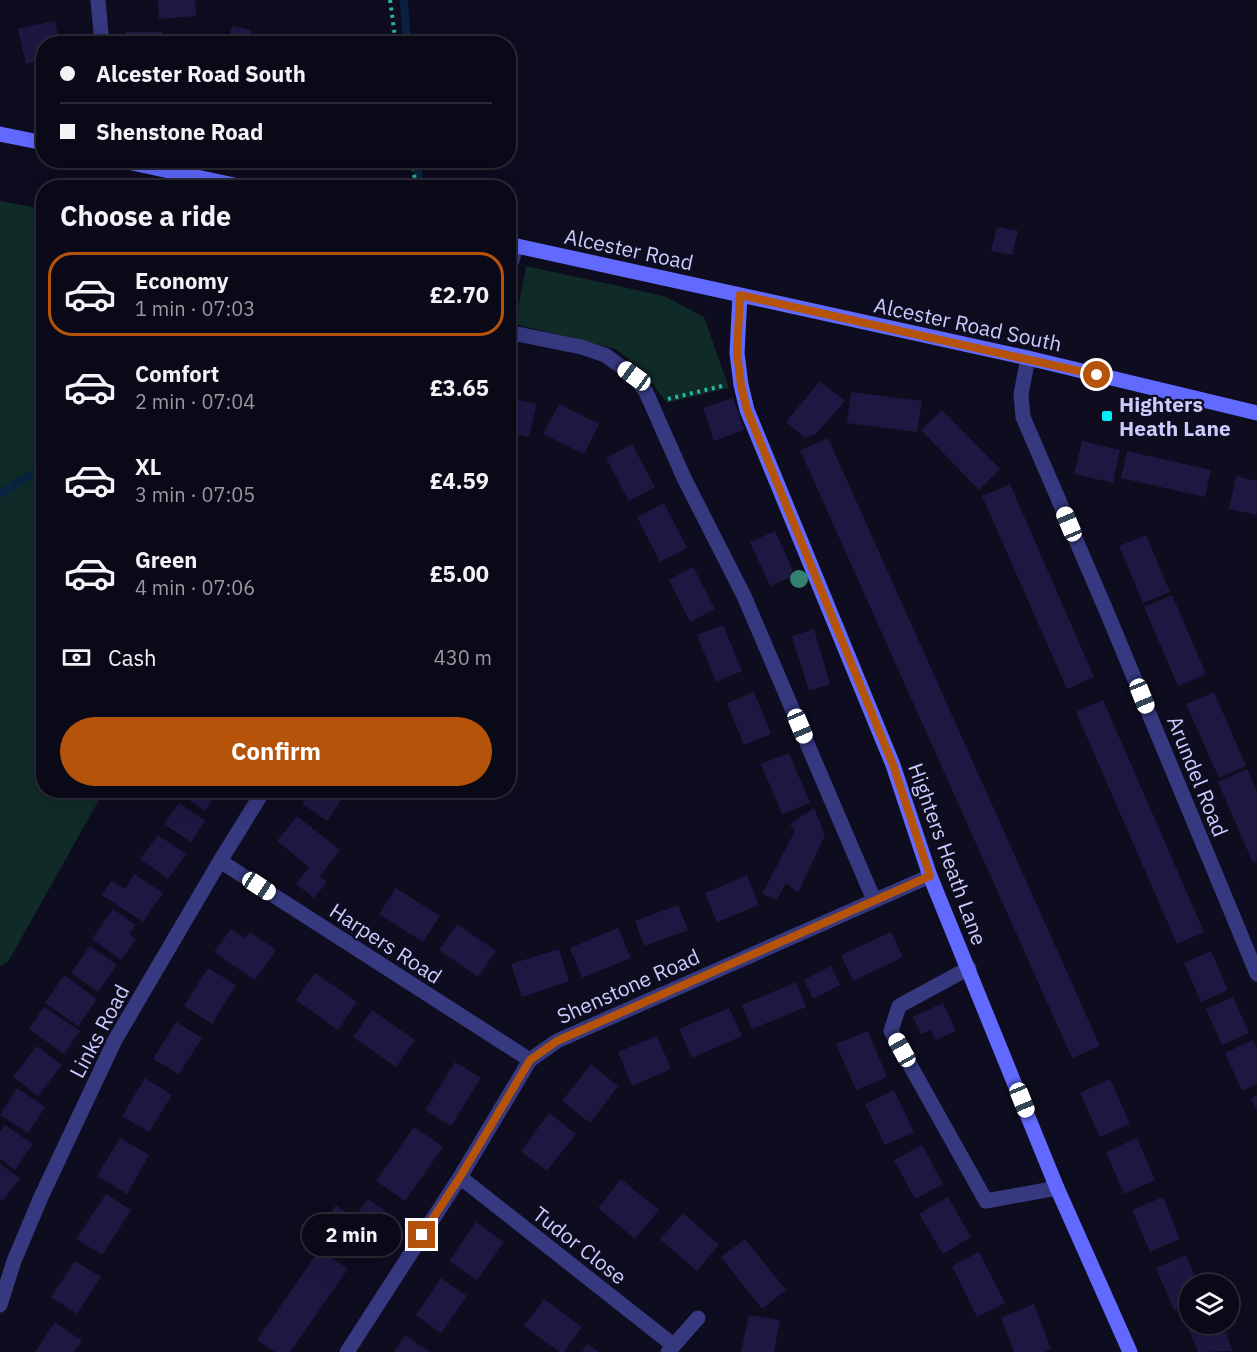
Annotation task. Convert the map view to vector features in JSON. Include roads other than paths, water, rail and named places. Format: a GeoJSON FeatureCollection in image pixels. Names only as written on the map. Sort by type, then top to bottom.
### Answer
{"type":"FeatureCollection","features":[{"type":"Feature","properties":{"kind":"street"},"geometry":{"type":"LineString","coordinates":[[98,0],[101,36]]}},
{"type":"Feature","properties":{"kind":"street"},"geometry":{"type":"LineString","coordinates":[[0,134],[36,141]]}},
{"type":"Feature","properties":{"kind":"street"},"geometry":{"type":"LineString","coordinates":[[155,168],[211,180]]}},
{"type":"Feature","properties":{"kind":"street","name":"Alcester Road"},"geometry":{"type":"LineString","coordinates":[[516,246],[740,295]]}},
{"type":"Feature","properties":{"kind":"street","name":"Alcester Road South"},"geometry":{"type":"LineString","coordinates":[[740,295],[1028,358],[1257,413]]}},
{"type":"Feature","properties":{"kind":"street","name":"Highters Heath Lane"},"geometry":{"type":"LineString","coordinates":[[740,295],[737,353],[747,410],[893,765],[930,876],[1057,1188],[1130,1352]]}},
{"type":"Feature","properties":{"kind":"street"},"geometry":{"type":"LineString","coordinates":[[516,334],[581,347],[605,356],[634,376],[646,393],[684,478],[744,596],[874,900]]}},
{"type":"Feature","properties":{"kind":"street","name":"Arundel Road"},"geometry":{"type":"LineString","coordinates":[[1028,358],[1021,394],[1023,417],[1257,974]]}},
{"type":"Feature","properties":{"kind":"street","name":"Links Road"},"geometry":{"type":"LineString","coordinates":[[0,1305],[14,1262],[41,1197],[115,1040],[259,798]]}},
{"type":"Feature","properties":{"kind":"street","name":"Harpers Road"},"geometry":{"type":"LineString","coordinates":[[220,861],[530,1060]]}},
{"type":"Feature","properties":{"kind":"street","name":"Shenstone Road"},"geometry":{"type":"LineString","coordinates":[[347,1352],[460,1177],[530,1060],[557,1041],[930,876]]}},
{"type":"Feature","properties":{"kind":"street"},"geometry":{"type":"LineString","coordinates":[[969,968],[899,1006],[891,1031],[986,1201],[1057,1188]]}},
{"type":"Feature","properties":{"kind":"street","name":"Tudor Close"},"geometry":{"type":"LineString","coordinates":[[460,1177],[670,1349],[698,1318]]}},
{"type":"Feature","properties":{"kind":"waterway"},"geometry":{"type":"LineString","coordinates":[[404,0],[406,36]]}},
{"type":"Feature","properties":{"kind":"waterway"},"geometry":{"type":"LineString","coordinates":[[418,168],[418,180]]}},
{"type":"Feature","properties":{"kind":"waterway"},"geometry":{"type":"LineString","coordinates":[[0,494],[36,473]]}},
{"type":"Feature","properties":{"kind":"place","name":"Highters Heath Lane"},"geometry":{"type":"Point","coordinates":[1107,416]}}]}
